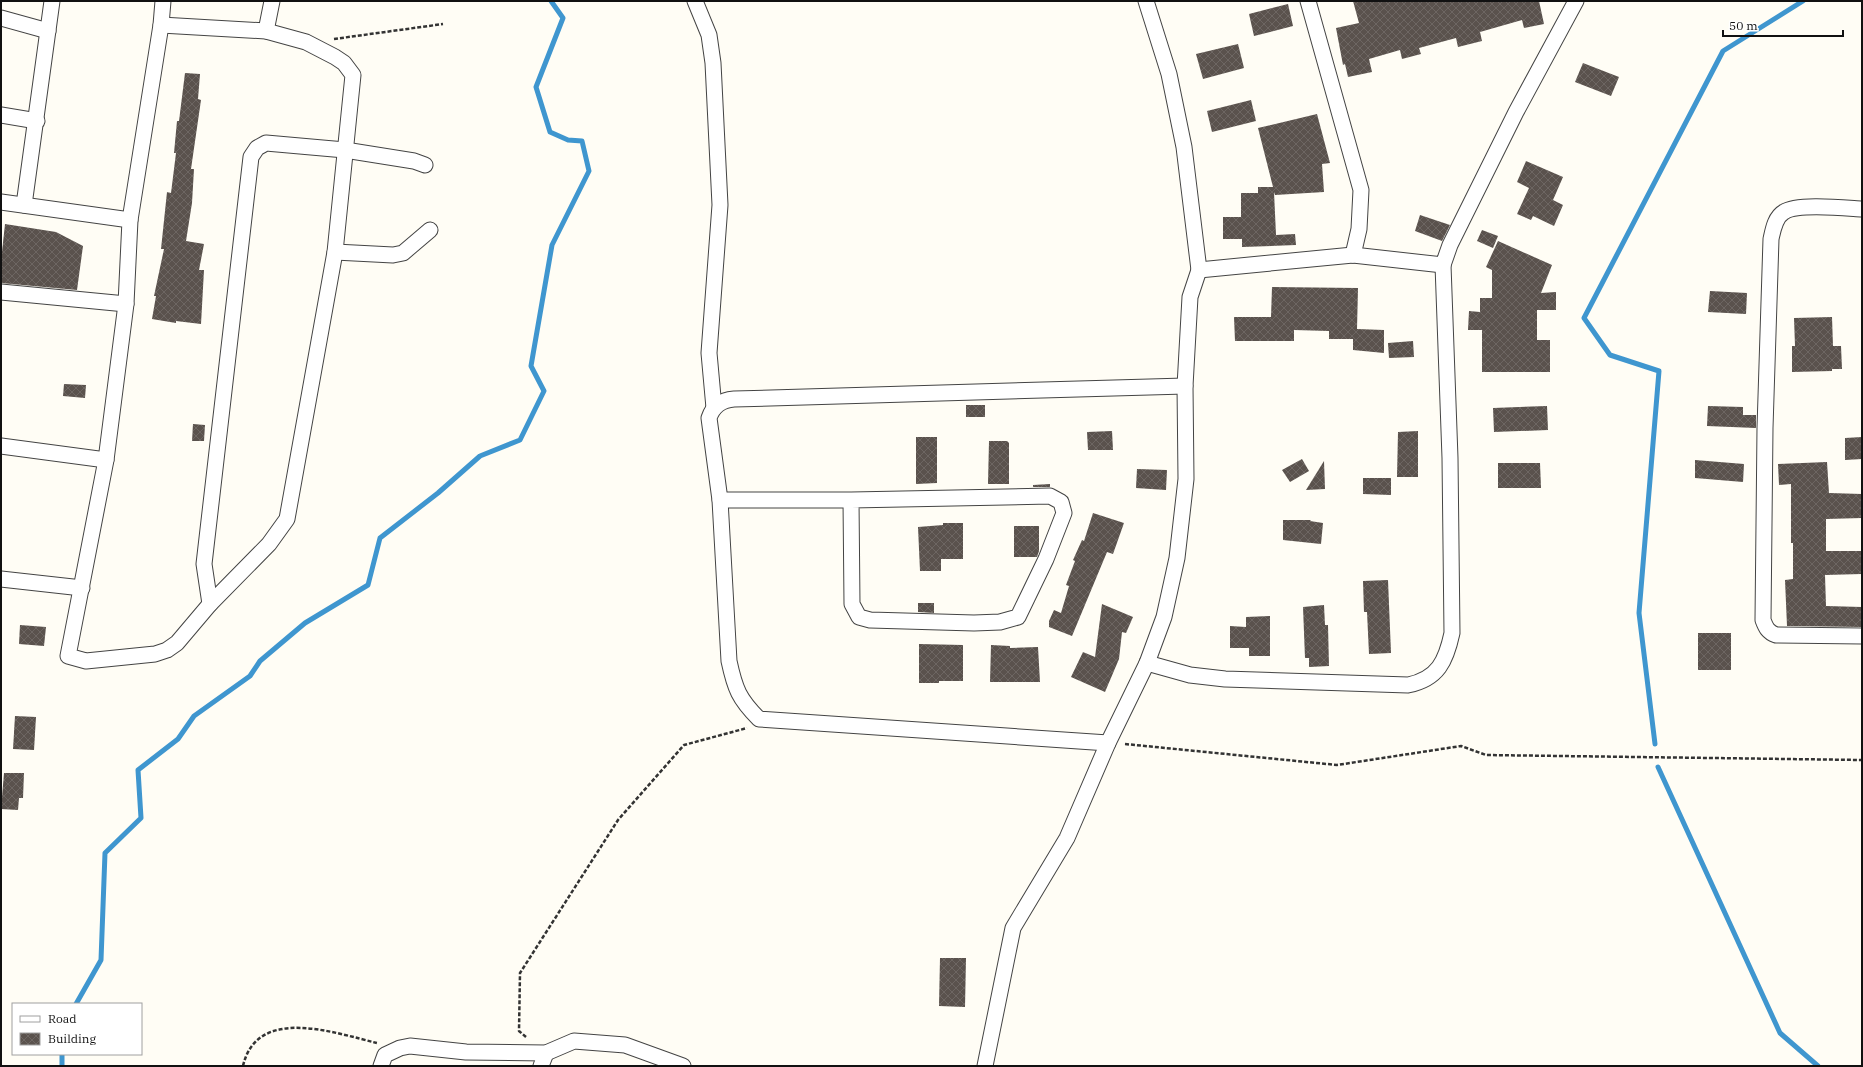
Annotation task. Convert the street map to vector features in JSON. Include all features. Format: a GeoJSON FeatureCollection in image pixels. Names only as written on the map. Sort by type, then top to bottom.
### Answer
{"type":"FeatureCollection","features":[{"type":"Feature","properties":{"kind":"street"},"geometry":{"type":"LineString","coordinates":[[24,205],[37,121],[52,1]]}},
{"type":"Feature","properties":{"kind":"street"},"geometry":{"type":"LineString","coordinates":[[161,25],[266,31],[306,42],[344,63],[353,75],[335,252],[288,520],[269,544],[210,604],[177,643],[167,650],[155,654],[86,661],[68,656],[106,460],[126,304],[130,220],[161,25],[163,1]]}},
{"type":"Feature","properties":{"kind":"street"},"geometry":{"type":"LineString","coordinates":[[266,31],[272,1]]}},
{"type":"Feature","properties":{"kind":"street"},"geometry":{"type":"LineString","coordinates":[[695,1],[709,35],[714,63],[720,205],[709,353],[714,408]]}},
{"type":"Feature","properties":{"kind":"street"},"geometry":{"type":"LineString","coordinates":[[985,1066],[1013,928],[1067,838],[1108,743],[1147,663],[1164,617],[1177,558],[1186,479],[1185,386],[1190,297],[1199,270],[1184,147],[1169,74],[1146,1]]}},
{"type":"Feature","properties":{"kind":"street"},"geometry":{"type":"LineString","coordinates":[[1308,1],[1361,190],[1358,229],[1353,255]]}},
{"type":"Feature","properties":{"kind":"street"},"geometry":{"type":"LineString","coordinates":[[1147,663],[1190,675],[1225,679],[1408,685],[1429,678],[1438,670],[1449,648],[1452,633],[1450,458],[1443,265],[1450,245],[1513,119],[1576,1]]}},
{"type":"Feature","properties":{"kind":"street"},"geometry":{"type":"LineString","coordinates":[[1,18],[48,31]]}},
{"type":"Feature","properties":{"kind":"street"},"geometry":{"type":"LineString","coordinates":[[1,115],[37,121]]}},
{"type":"Feature","properties":{"kind":"street"},"geometry":{"type":"LineString","coordinates":[[210,604],[204,564],[251,157],[257,148],[266,143],[345,150],[414,161],[425,165]]}},
{"type":"Feature","properties":{"kind":"street"},"geometry":{"type":"LineString","coordinates":[[1,202],[130,220]]}},
{"type":"Feature","properties":{"kind":"street"},"geometry":{"type":"LineString","coordinates":[[1862,209],[1796,207],[1783,212],[1774,224],[1771,239],[1765,420],[1763,620],[1770,632],[1776,635],[1862,636]]}},
{"type":"Feature","properties":{"kind":"street"},"geometry":{"type":"LineString","coordinates":[[335,252],[393,255],[403,253],[430,230]]}},
{"type":"Feature","properties":{"kind":"street"},"geometry":{"type":"LineString","coordinates":[[1199,270],[1353,255],[1443,265]]}},
{"type":"Feature","properties":{"kind":"street"},"geometry":{"type":"LineString","coordinates":[[1,292],[126,304]]}},
{"type":"Feature","properties":{"kind":"street"},"geometry":{"type":"LineString","coordinates":[[1108,743],[759,719],[745,705],[734,685],[729,661],[720,500],[709,418],[714,408],[721,402],[734,399],[1185,386]]}},
{"type":"Feature","properties":{"kind":"street"},"geometry":{"type":"LineString","coordinates":[[1,446],[106,460]]}},
{"type":"Feature","properties":{"kind":"street"},"geometry":{"type":"LineString","coordinates":[[720,500],[851,500],[1050,496],[1061,502],[1064,513],[1046,559],[1018,617],[1000,622],[974,623],[870,620],[859,617],[852,604],[851,500]]}},
{"type":"Feature","properties":{"kind":"street"},"geometry":{"type":"LineString","coordinates":[[1,579],[82,588]]}},
{"type":"Feature","properties":{"kind":"street"},"geometry":{"type":"LineString","coordinates":[[381,1066],[385,1055],[400,1048],[410,1046],[466,1052],[511,1052],[544,1059],[574,1042],[625,1045],[683,1066]]}},
{"type":"Feature","properties":{"kind":"street"},"geometry":{"type":"LineString","coordinates":[[511,1052],[520,1066]]}},
{"type":"Feature","properties":{"kind":"path"},"geometry":{"type":"LineString","coordinates":[[306,42],[443,24]]}},
{"type":"Feature","properties":{"kind":"path"},"geometry":{"type":"LineString","coordinates":[[544,1059],[519,1031],[520,973],[618,820],[684,745],[746,729],[759,719]]}},
{"type":"Feature","properties":{"kind":"path"},"geometry":{"type":"LineString","coordinates":[[1108,743],[1337,765],[1461,746],[1486,755],[1862,760]]}},
{"type":"Feature","properties":{"kind":"path"},"geometry":{"type":"LineString","coordinates":[[243,1066],[246,1052],[260,1037],[282,1028],[311,1028],[400,1048]]}},
{"type":"Feature","properties":{"kind":"building"},"geometry":{"type":"Polygon","coordinates":[[[1353,1],[1539,1],[1544,24],[1524,28],[1522,20],[1480,32],[1482,41],[1458,47],[1456,38],[1419,48],[1421,54],[1402,59],[1400,50],[1369,59],[1372,72],[1348,77],[1345,64],[1343,65],[1336,28],[1359,23],[1353,1]]]}},
{"type":"Feature","properties":{"kind":"building"},"geometry":{"type":"Polygon","coordinates":[[[1288,4],[1293,26],[1254,36],[1249,14],[1288,4]]]}},
{"type":"Feature","properties":{"kind":"building"},"geometry":{"type":"Polygon","coordinates":[[[1238,44],[1244,68],[1203,79],[1196,54],[1238,44]]]}},
{"type":"Feature","properties":{"kind":"building"},"geometry":{"type":"Polygon","coordinates":[[[1583,63],[1619,77],[1611,96],[1575,82],[1583,63]]]}},
{"type":"Feature","properties":{"kind":"building"},"geometry":{"type":"Polygon","coordinates":[[[185,73],[200,74],[198,99],[201,100],[191,169],[194,169],[192,203],[186,241],[204,244],[199,270],[204,270],[201,324],[176,321],[176,323],[152,319],[156,296],[154,296],[164,249],[161,249],[167,192],[171,193],[176,153],[174,153],[177,121],[179,121],[185,73]]]}},
{"type":"Feature","properties":{"kind":"building"},"geometry":{"type":"Polygon","coordinates":[[[1251,100],[1256,121],[1212,132],[1207,111],[1251,100]]]}},
{"type":"Feature","properties":{"kind":"building"},"geometry":{"type":"Polygon","coordinates":[[[1317,114],[1330,163],[1322,164],[1324,192],[1275,195],[1274,192],[1276,235],[1295,234],[1296,245],[1242,247],[1242,239],[1223,239],[1223,217],[1241,217],[1241,193],[1258,193],[1258,187],[1273,187],[1258,128],[1317,114]]]}},
{"type":"Feature","properties":{"kind":"building"},"geometry":{"type":"Polygon","coordinates":[[[1526,161],[1563,177],[1553,200],[1563,205],[1554,226],[1533,216],[1531,220],[1517,214],[1529,188],[1517,182],[1526,161]]]}},
{"type":"Feature","properties":{"kind":"building"},"geometry":{"type":"Polygon","coordinates":[[[1420,215],[1450,225],[1442,241],[1415,231],[1420,215]]]}},
{"type":"Feature","properties":{"kind":"building"},"geometry":{"type":"Polygon","coordinates":[[[5,224],[56,232],[83,246],[77,290],[1,283],[1,261],[5,224]]]}},
{"type":"Feature","properties":{"kind":"building"},"geometry":{"type":"Polygon","coordinates":[[[1482,230],[1498,236],[1493,248],[1477,241],[1482,230]]]}},
{"type":"Feature","properties":{"kind":"building"},"geometry":{"type":"Polygon","coordinates":[[[1498,241],[1552,265],[1541,293],[1556,292],[1556,310],[1537,310],[1537,340],[1550,340],[1550,372],[1482,372],[1482,330],[1468,330],[1469,311],[1480,312],[1480,298],[1492,298],[1492,270],[1486,267],[1498,241]]]}},
{"type":"Feature","properties":{"kind":"building"},"geometry":{"type":"Polygon","coordinates":[[[1272,287],[1358,288],[1357,329],[1384,330],[1384,353],[1353,350],[1353,339],[1329,339],[1329,331],[1294,330],[1294,341],[1235,341],[1234,317],[1271,317],[1272,287]]]}},
{"type":"Feature","properties":{"kind":"building"},"geometry":{"type":"Polygon","coordinates":[[[1710,291],[1747,293],[1746,314],[1708,312],[1710,291]]]}},
{"type":"Feature","properties":{"kind":"building"},"geometry":{"type":"Polygon","coordinates":[[[1832,317],[1833,346],[1841,346],[1842,369],[1832,369],[1832,371],[1792,372],[1792,346],[1795,346],[1794,318],[1832,317]]]}},
{"type":"Feature","properties":{"kind":"building"},"geometry":{"type":"Polygon","coordinates":[[[1413,341],[1414,357],[1389,358],[1388,343],[1413,341]]]}},
{"type":"Feature","properties":{"kind":"building"},"geometry":{"type":"Polygon","coordinates":[[[64,384],[86,385],[85,398],[63,396],[64,384]]]}},
{"type":"Feature","properties":{"kind":"building"},"geometry":{"type":"Polygon","coordinates":[[[966,405],[985,405],[985,417],[966,417],[966,405]]]}},
{"type":"Feature","properties":{"kind":"building"},"geometry":{"type":"Polygon","coordinates":[[[1547,406],[1548,430],[1494,432],[1493,408],[1547,406]]]}},
{"type":"Feature","properties":{"kind":"building"},"geometry":{"type":"Polygon","coordinates":[[[1708,406],[1743,407],[1743,415],[1756,415],[1756,428],[1707,426],[1708,406]]]}},
{"type":"Feature","properties":{"kind":"building"},"geometry":{"type":"Polygon","coordinates":[[[193,424],[205,425],[204,441],[192,441],[193,424]]]}},
{"type":"Feature","properties":{"kind":"building"},"geometry":{"type":"Polygon","coordinates":[[[1112,431],[1113,450],[1088,450],[1087,432],[1112,431]]]}},
{"type":"Feature","properties":{"kind":"building"},"geometry":{"type":"Polygon","coordinates":[[[1418,431],[1418,477],[1397,477],[1398,432],[1418,431]]]}},
{"type":"Feature","properties":{"kind":"building"},"geometry":{"type":"Polygon","coordinates":[[[916,437],[937,437],[937,483],[916,484],[916,437]]]}},
{"type":"Feature","properties":{"kind":"building"},"geometry":{"type":"Polygon","coordinates":[[[1862,437],[1862,459],[1845,460],[1845,438],[1862,437]]]}},
{"type":"Feature","properties":{"kind":"building"},"geometry":{"type":"Polygon","coordinates":[[[989,441],[1007,441],[1009,443],[1009,484],[988,484],[989,441]]]}},
{"type":"Feature","properties":{"kind":"building"},"geometry":{"type":"Polygon","coordinates":[[[1302,459],[1309,471],[1290,482],[1282,470],[1302,459]]]}},
{"type":"Feature","properties":{"kind":"building"},"geometry":{"type":"Polygon","coordinates":[[[1695,460],[1744,464],[1743,482],[1695,478],[1695,460]]]}},
{"type":"Feature","properties":{"kind":"building"},"geometry":{"type":"Polygon","coordinates":[[[1324,461],[1325,489],[1306,490],[1324,461]]]}},
{"type":"Feature","properties":{"kind":"building"},"geometry":{"type":"Polygon","coordinates":[[[1827,462],[1829,493],[1862,494],[1862,518],[1826,519],[1826,551],[1862,551],[1862,574],[1825,575],[1826,606],[1862,607],[1862,627],[1787,626],[1785,580],[1793,579],[1793,543],[1791,543],[1791,484],[1779,485],[1778,464],[1827,462]]]}},
{"type":"Feature","properties":{"kind":"building"},"geometry":{"type":"Polygon","coordinates":[[[1498,463],[1540,463],[1541,488],[1498,488],[1498,463]]]}},
{"type":"Feature","properties":{"kind":"building"},"geometry":{"type":"Polygon","coordinates":[[[1137,469],[1167,470],[1166,490],[1136,488],[1137,469]]]}},
{"type":"Feature","properties":{"kind":"building"},"geometry":{"type":"Polygon","coordinates":[[[1363,478],[1391,478],[1391,495],[1363,494],[1363,478]]]}},
{"type":"Feature","properties":{"kind":"building"},"geometry":{"type":"Polygon","coordinates":[[[1050,484],[1050,487],[1033,487],[1033,485],[1050,484]]]}},
{"type":"Feature","properties":{"kind":"building"},"geometry":{"type":"Polygon","coordinates":[[[1093,513],[1124,523],[1113,554],[1107,552],[1072,636],[1049,627],[1049,621],[1054,610],[1061,613],[1069,586],[1066,585],[1075,561],[1073,560],[1082,540],[1084,541],[1093,513]]]}},
{"type":"Feature","properties":{"kind":"building"},"geometry":{"type":"Polygon","coordinates":[[[1283,520],[1311,520],[1310,521],[1323,523],[1321,544],[1283,540],[1283,520]]]}},
{"type":"Feature","properties":{"kind":"building"},"geometry":{"type":"Polygon","coordinates":[[[943,523],[963,523],[963,559],[941,559],[941,571],[920,571],[918,527],[943,525],[943,523]]]}},
{"type":"Feature","properties":{"kind":"building"},"geometry":{"type":"Polygon","coordinates":[[[1014,526],[1039,526],[1039,551],[1037,557],[1014,557],[1014,526]]]}},
{"type":"Feature","properties":{"kind":"building"},"geometry":{"type":"Polygon","coordinates":[[[1388,580],[1391,653],[1369,654],[1367,612],[1364,612],[1363,581],[1388,580]]]}},
{"type":"Feature","properties":{"kind":"building"},"geometry":{"type":"Polygon","coordinates":[[[918,603],[934,603],[934,613],[918,612],[918,603]]]}},
{"type":"Feature","properties":{"kind":"building"},"geometry":{"type":"Polygon","coordinates":[[[1102,604],[1133,617],[1126,633],[1122,632],[1119,659],[1105,692],[1071,677],[1083,652],[1095,657],[1102,604]]]}},
{"type":"Feature","properties":{"kind":"building"},"geometry":{"type":"Polygon","coordinates":[[[1324,605],[1325,625],[1328,625],[1329,666],[1309,667],[1309,658],[1305,658],[1303,607],[1324,605]]]}},
{"type":"Feature","properties":{"kind":"building"},"geometry":{"type":"Polygon","coordinates":[[[1270,616],[1270,656],[1249,656],[1249,648],[1230,648],[1230,626],[1246,627],[1246,617],[1270,616]]]}},
{"type":"Feature","properties":{"kind":"building"},"geometry":{"type":"Polygon","coordinates":[[[20,625],[46,627],[44,646],[19,644],[20,625]]]}},
{"type":"Feature","properties":{"kind":"building"},"geometry":{"type":"Polygon","coordinates":[[[1698,633],[1731,633],[1731,670],[1698,670],[1698,633]]]}},
{"type":"Feature","properties":{"kind":"building"},"geometry":{"type":"Polygon","coordinates":[[[919,644],[963,645],[963,681],[919,683],[919,644]]]}},
{"type":"Feature","properties":{"kind":"building"},"geometry":{"type":"Polygon","coordinates":[[[991,645],[1010,646],[1010,648],[1038,647],[1040,682],[990,682],[991,645]]]}},
{"type":"Feature","properties":{"kind":"building"},"geometry":{"type":"Polygon","coordinates":[[[15,716],[36,717],[34,750],[13,749],[15,716]]]}},
{"type":"Feature","properties":{"kind":"building"},"geometry":{"type":"Polygon","coordinates":[[[4,773],[24,773],[23,798],[19,798],[18,810],[1,809],[4,773]]]}},
{"type":"Feature","properties":{"kind":"building"},"geometry":{"type":"Polygon","coordinates":[[[940,958],[966,958],[965,1007],[939,1006],[940,958]]]}},
{"type":"Feature","properties":{"kind":"waterway"},"geometry":{"type":"LineString","coordinates":[[77,1003],[101,960],[105,853],[141,818],[138,770],[178,739],[194,716],[250,676],[260,661],[305,623],[368,585],[380,538],[438,493],[480,456],[520,440],[544,391],[531,366],[552,245],[589,171],[582,141],[568,140],[550,132],[536,87],[563,18],[551,1]]}},
{"type":"Feature","properties":{"kind":"waterway"},"geometry":{"type":"LineString","coordinates":[[1655,744],[1639,613],[1659,371],[1610,355],[1584,318],[1723,51],[1803,1]]}},
{"type":"Feature","properties":{"kind":"waterway"},"geometry":{"type":"LineString","coordinates":[[1658,767],[1780,1033],[1818,1066]]}},
{"type":"Feature","properties":{"kind":"waterway"},"geometry":{"type":"LineString","coordinates":[[62,1055],[62,1066]]}}]}
